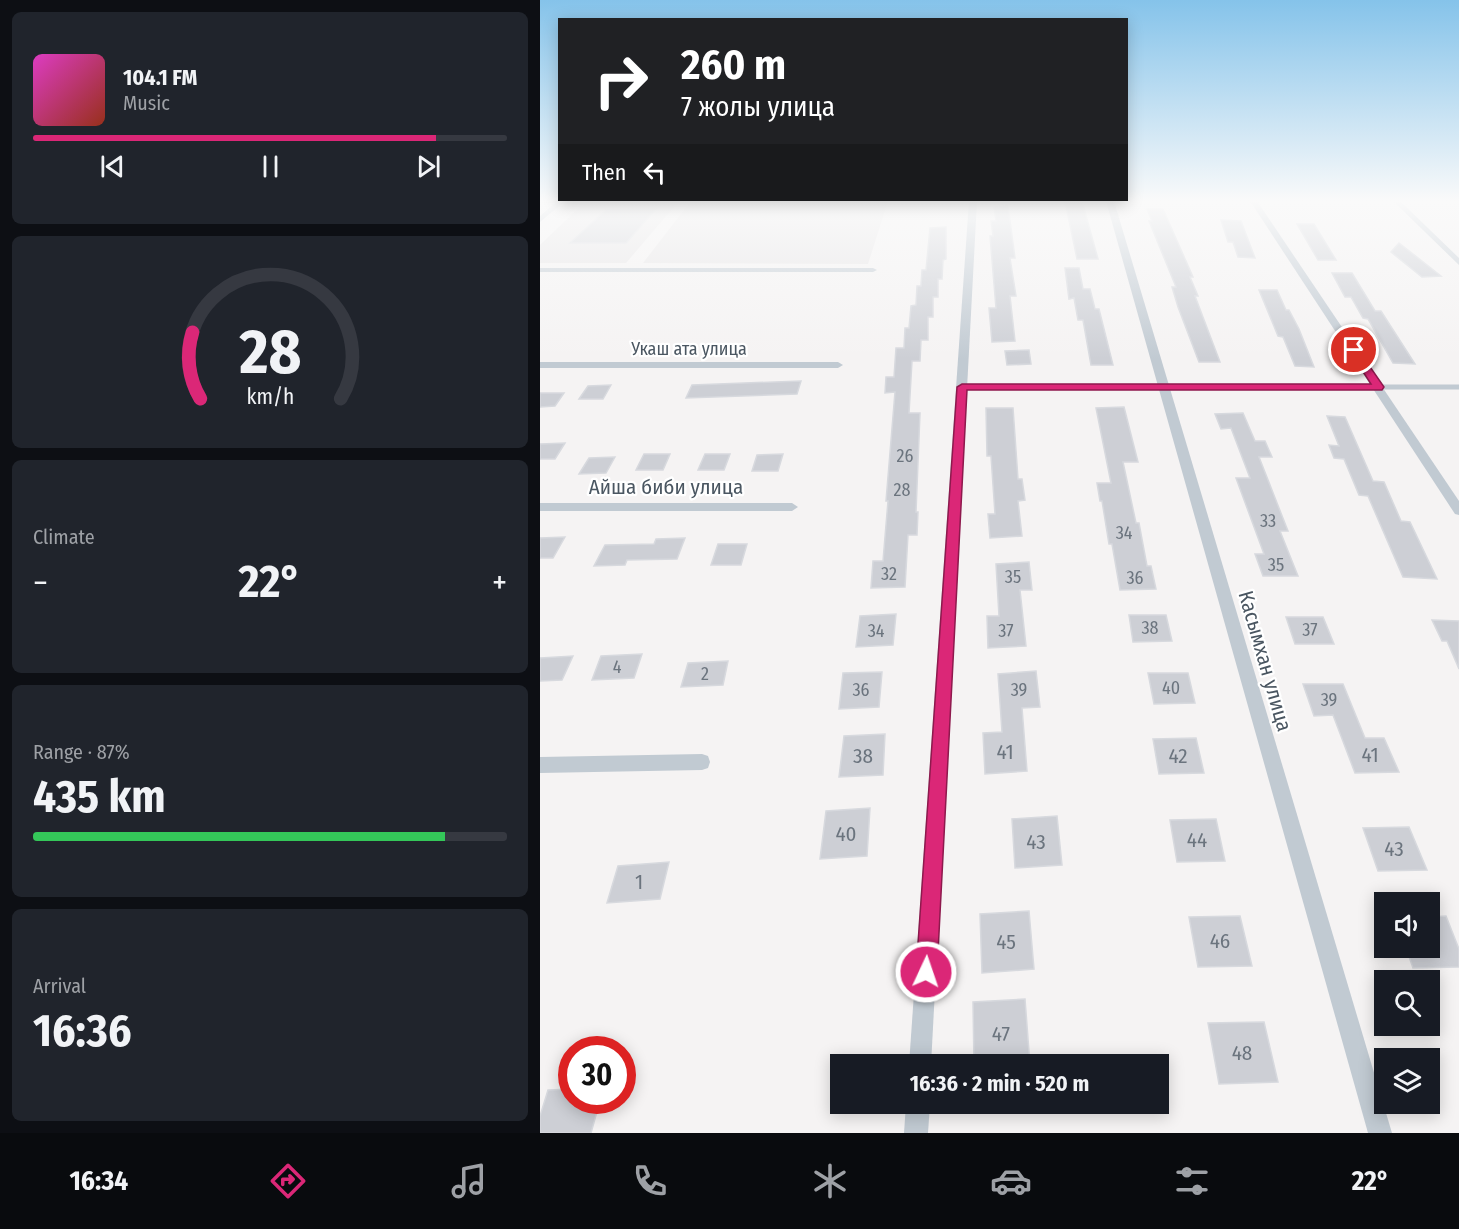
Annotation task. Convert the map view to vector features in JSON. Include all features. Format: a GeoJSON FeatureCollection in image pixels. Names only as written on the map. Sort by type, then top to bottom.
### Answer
{"type":"FeatureCollection","features":[{"type":"Feature","properties":{"kind":"street"},"geometry":{"type":"LineString","coordinates":[[921,1054],[970,254]]}},
{"type":"Feature","properties":{"kind":"street","name":"Касымхан улица"},"geometry":{"type":"LineString","coordinates":[[1125,254],[1380,1133]]}},
{"type":"Feature","properties":{"kind":"street"},"geometry":{"type":"LineString","coordinates":[[1290,254],[1459,511]]}},
{"type":"Feature","properties":{"kind":"street"},"geometry":{"type":"LineString","coordinates":[[540,270],[873,270]]}},
{"type":"Feature","properties":{"kind":"street","name":"Укаш ата улица"},"geometry":{"type":"LineString","coordinates":[[540,365],[838,365]]}},
{"type":"Feature","properties":{"kind":"street","name":"Айша биби улица"},"geometry":{"type":"LineString","coordinates":[[540,507],[792,507]]}},
{"type":"Feature","properties":{"kind":"street"},"geometry":{"type":"LineString","coordinates":[[540,765],[702,762]]}},
{"type":"Feature","properties":{"kind":"street"},"geometry":{"type":"LineString","coordinates":[[916,1133],[917,1114]]}},
{"type":"Feature","properties":{"kind":"lane"},"geometry":{"type":"LineString","coordinates":[[962,387],[1164,389],[1459,387]]}},
{"type":"Feature","properties":{"kind":"shaded area"},"geometry":{"type":"Polygon","coordinates":[[[540,254],[634,254],[626,263],[540,263],[540,254]]]}},
{"type":"Feature","properties":{"kind":"shaded area"},"geometry":{"type":"Polygon","coordinates":[[[650,254],[871,254],[868,264],[643,263],[650,254]]]}},
{"type":"Feature","properties":{"kind":"building"},"geometry":{"type":"Polygon","coordinates":[[[928,254],[946,254],[946,259],[943,260],[942,279],[938,279],[938,297],[933,297],[933,317],[928,317],[928,340],[921,340],[920,361],[912,361],[909,413],[920,413],[917,535],[908,535],[905,587],[871,588],[873,561],[883,561],[888,501],[886,501],[895,392],[885,393],[886,377],[894,377],[896,348],[904,348],[905,328],[909,328],[911,306],[916,305],[917,286],[921,286],[922,270],[926,270],[928,254]]]}},
{"type":"Feature","properties":{"kind":"building"},"geometry":{"type":"Polygon","coordinates":[[[991,254],[1014,254],[1015,258],[1010,258],[1016,296],[1010,296],[1015,341],[992,342],[989,308],[996,308],[991,254]]]}},
{"type":"Feature","properties":{"kind":"building"},"geometry":{"type":"Polygon","coordinates":[[[1076,254],[1097,254],[1098,259],[1077,259],[1076,254]]]}},
{"type":"Feature","properties":{"kind":"building"},"geometry":{"type":"Polygon","coordinates":[[[1162,254],[1183,254],[1193,277],[1190,277],[1198,296],[1195,296],[1220,362],[1199,362],[1172,287],[1176,287],[1162,254]]]}},
{"type":"Feature","properties":{"kind":"building"},"geometry":{"type":"Polygon","coordinates":[[[1237,254],[1253,254],[1255,258],[1238,257],[1237,254]]]}},
{"type":"Feature","properties":{"kind":"building"},"geometry":{"type":"Polygon","coordinates":[[[1314,254],[1332,254],[1336,260],[1318,260],[1314,254]]]}},
{"type":"Feature","properties":{"kind":"building"},"geometry":{"type":"Polygon","coordinates":[[[1393,254],[1413,254],[1441,276],[1422,277],[1393,254]]]}},
{"type":"Feature","properties":{"kind":"building"},"geometry":{"type":"Polygon","coordinates":[[[1065,268],[1079,268],[1083,289],[1090,289],[1095,309],[1099,309],[1113,365],[1091,365],[1083,320],[1078,320],[1074,298],[1069,299],[1065,268]]]}},
{"type":"Feature","properties":{"kind":"building"},"geometry":{"type":"Polygon","coordinates":[[[1332,273],[1352,273],[1375,311],[1381,311],[1415,364],[1393,363],[1368,319],[1363,318],[1351,297],[1345,297],[1332,273]]]}},
{"type":"Feature","properties":{"kind":"building"},"geometry":{"type":"Polygon","coordinates":[[[1259,290],[1277,290],[1286,310],[1289,310],[1299,329],[1314,367],[1295,366],[1283,337],[1278,336],[1259,290]]]}},
{"type":"Feature","properties":{"kind":"building"},"geometry":{"type":"Polygon","coordinates":[[[1029,350],[1031,364],[1007,365],[1005,351],[1029,350]]]}},
{"type":"Feature","properties":{"kind":"building"},"geometry":{"type":"Polygon","coordinates":[[[801,381],[797,394],[686,398],[692,385],[801,381]]]}},
{"type":"Feature","properties":{"kind":"building"},"geometry":{"type":"Polygon","coordinates":[[[611,385],[603,399],[579,399],[588,386],[611,385]]]}},
{"type":"Feature","properties":{"kind":"building"},"geometry":{"type":"Polygon","coordinates":[[[540,393],[564,393],[555,406],[540,407],[540,393]]]}},
{"type":"Feature","properties":{"kind":"building"},"geometry":{"type":"Polygon","coordinates":[[[1124,407],[1138,462],[1123,462],[1136,523],[1139,523],[1147,566],[1151,566],[1156,589],[1120,590],[1112,544],[1109,544],[1102,501],[1100,501],[1097,483],[1111,483],[1096,408],[1124,407]]]}},
{"type":"Feature","properties":{"kind":"building"},"geometry":{"type":"Polygon","coordinates":[[[986,408],[1013,408],[1018,479],[1022,479],[1025,500],[1018,501],[1022,536],[990,538],[988,514],[995,514],[991,456],[987,456],[986,408]]]}},
{"type":"Feature","properties":{"kind":"building"},"geometry":{"type":"Polygon","coordinates":[[[1243,413],[1255,441],[1265,441],[1272,457],[1259,457],[1288,531],[1280,531],[1298,576],[1263,576],[1255,554],[1264,554],[1236,478],[1250,478],[1231,428],[1221,429],[1215,414],[1243,413]]]}},
{"type":"Feature","properties":{"kind":"building"},"geometry":{"type":"Polygon","coordinates":[[[1327,416],[1345,417],[1373,481],[1384,482],[1401,521],[1410,522],[1437,579],[1403,577],[1368,496],[1359,495],[1344,459],[1334,458],[1329,445],[1339,446],[1327,416]]]}},
{"type":"Feature","properties":{"kind":"building"},"geometry":{"type":"Polygon","coordinates":[[[565,443],[555,459],[540,459],[540,444],[565,443]]]}},
{"type":"Feature","properties":{"kind":"building"},"geometry":{"type":"Polygon","coordinates":[[[644,454],[670,454],[663,470],[636,470],[644,454]]]}},
{"type":"Feature","properties":{"kind":"building"},"geometry":{"type":"Polygon","coordinates":[[[705,454],[730,454],[724,470],[698,470],[705,454]]]}},
{"type":"Feature","properties":{"kind":"building"},"geometry":{"type":"Polygon","coordinates":[[[783,454],[778,471],[752,471],[757,455],[783,454]]]}},
{"type":"Feature","properties":{"kind":"building"},"geometry":{"type":"Polygon","coordinates":[[[615,457],[606,473],[579,474],[589,458],[615,457]]]}},
{"type":"Feature","properties":{"kind":"building"},"geometry":{"type":"Polygon","coordinates":[[[565,537],[553,558],[540,558],[540,538],[565,537]]]}},
{"type":"Feature","properties":{"kind":"building"},"geometry":{"type":"Polygon","coordinates":[[[685,538],[677,559],[627,560],[625,565],[594,566],[605,545],[654,544],[656,539],[685,538]]]}},
{"type":"Feature","properties":{"kind":"building"},"geometry":{"type":"Polygon","coordinates":[[[718,544],[747,544],[741,565],[711,565],[718,544]]]}},
{"type":"Feature","properties":{"kind":"building"},"geometry":{"type":"Polygon","coordinates":[[[1029,562],[1032,590],[1020,590],[1026,646],[988,648],[987,616],[999,616],[996,564],[1029,562]]]}},
{"type":"Feature","properties":{"kind":"building"},"geometry":{"type":"Polygon","coordinates":[[[896,614],[893,645],[856,647],[860,616],[896,614]]]}},
{"type":"Feature","properties":{"kind":"building"},"geometry":{"type":"Polygon","coordinates":[[[1129,615],[1166,615],[1172,641],[1133,642],[1129,615]]]}},
{"type":"Feature","properties":{"kind":"building"},"geometry":{"type":"Polygon","coordinates":[[[1286,617],[1323,617],[1334,644],[1295,644],[1286,617]]]}},
{"type":"Feature","properties":{"kind":"building"},"geometry":{"type":"Polygon","coordinates":[[[1432,620],[1459,621],[1459,669],[1447,641],[1442,641],[1432,620]]]}},
{"type":"Feature","properties":{"kind":"building"},"geometry":{"type":"Polygon","coordinates":[[[642,654],[634,678],[592,680],[601,656],[642,654]]]}},
{"type":"Feature","properties":{"kind":"building"},"geometry":{"type":"Polygon","coordinates":[[[573,656],[562,680],[540,681],[540,658],[573,656]]]}},
{"type":"Feature","properties":{"kind":"building"},"geometry":{"type":"Polygon","coordinates":[[[728,661],[723,685],[681,687],[688,663],[728,661]]]}},
{"type":"Feature","properties":{"kind":"building"},"geometry":{"type":"Polygon","coordinates":[[[1036,671],[1040,707],[1022,708],[1027,771],[985,774],[983,733],[1002,732],[998,674],[1036,671]]]}},
{"type":"Feature","properties":{"kind":"building"},"geometry":{"type":"Polygon","coordinates":[[[882,672],[879,707],[839,709],[843,673],[882,672]]]}},
{"type":"Feature","properties":{"kind":"building"},"geometry":{"type":"Polygon","coordinates":[[[1148,673],[1188,673],[1195,703],[1154,704],[1148,673]]]}},
{"type":"Feature","properties":{"kind":"building"},"geometry":{"type":"Polygon","coordinates":[[[1303,684],[1343,684],[1365,738],[1384,738],[1399,772],[1355,773],[1333,715],[1314,716],[1303,684]]]}},
{"type":"Feature","properties":{"kind":"building"},"geometry":{"type":"Polygon","coordinates":[[[885,734],[883,775],[839,777],[844,736],[885,734]]]}},
{"type":"Feature","properties":{"kind":"building"},"geometry":{"type":"Polygon","coordinates":[[[1196,738],[1204,773],[1159,774],[1153,739],[1196,738]]]}},
{"type":"Feature","properties":{"kind":"building"},"geometry":{"type":"Polygon","coordinates":[[[870,808],[867,856],[820,859],[826,811],[870,808]]]}},
{"type":"Feature","properties":{"kind":"building"},"geometry":{"type":"Polygon","coordinates":[[[1057,816],[1062,865],[1015,868],[1012,819],[1057,816]]]}},
{"type":"Feature","properties":{"kind":"building"},"geometry":{"type":"Polygon","coordinates":[[[1216,819],[1225,861],[1177,862],[1170,820],[1216,819]]]}},
{"type":"Feature","properties":{"kind":"building"},"geometry":{"type":"Polygon","coordinates":[[[1409,827],[1427,870],[1378,871],[1363,828],[1409,827]]]}},
{"type":"Feature","properties":{"kind":"building"},"geometry":{"type":"Polygon","coordinates":[[[669,862],[660,899],[607,903],[618,866],[669,862]]]}},
{"type":"Feature","properties":{"kind":"building"},"geometry":{"type":"Polygon","coordinates":[[[1029,911],[1034,969],[982,973],[980,914],[1029,911]]]}},
{"type":"Feature","properties":{"kind":"building"},"geometry":{"type":"Polygon","coordinates":[[[1240,916],[1252,966],[1198,967],[1189,917],[1240,916]]]}},
{"type":"Feature","properties":{"kind":"building"},"geometry":{"type":"Polygon","coordinates":[[[1440,916],[1446,916],[1459,949],[1459,967],[1413,968],[1410,958],[1440,958],[1440,916]]]}},
{"type":"Feature","properties":{"kind":"building"},"geometry":{"type":"Polygon","coordinates":[[[1025,999],[1029,1054],[974,1054],[973,1002],[1025,999]]]}},
{"type":"Feature","properties":{"kind":"building"},"geometry":{"type":"Polygon","coordinates":[[[1264,1022],[1278,1082],[1219,1084],[1208,1023],[1264,1022]]]}},
{"type":"Feature","properties":{"kind":"building"},"geometry":{"type":"Polygon","coordinates":[[[548,1090],[558,1090],[558,1114],[596,1114],[591,1133],[540,1133],[540,1116],[548,1090]]]}},
{"type":"Feature","properties":{"kind":"route"},"geometry":{"type":"LineString","coordinates":[[926,972],[962,387],[1164,389],[1379,387],[1354,350]]}}]}
